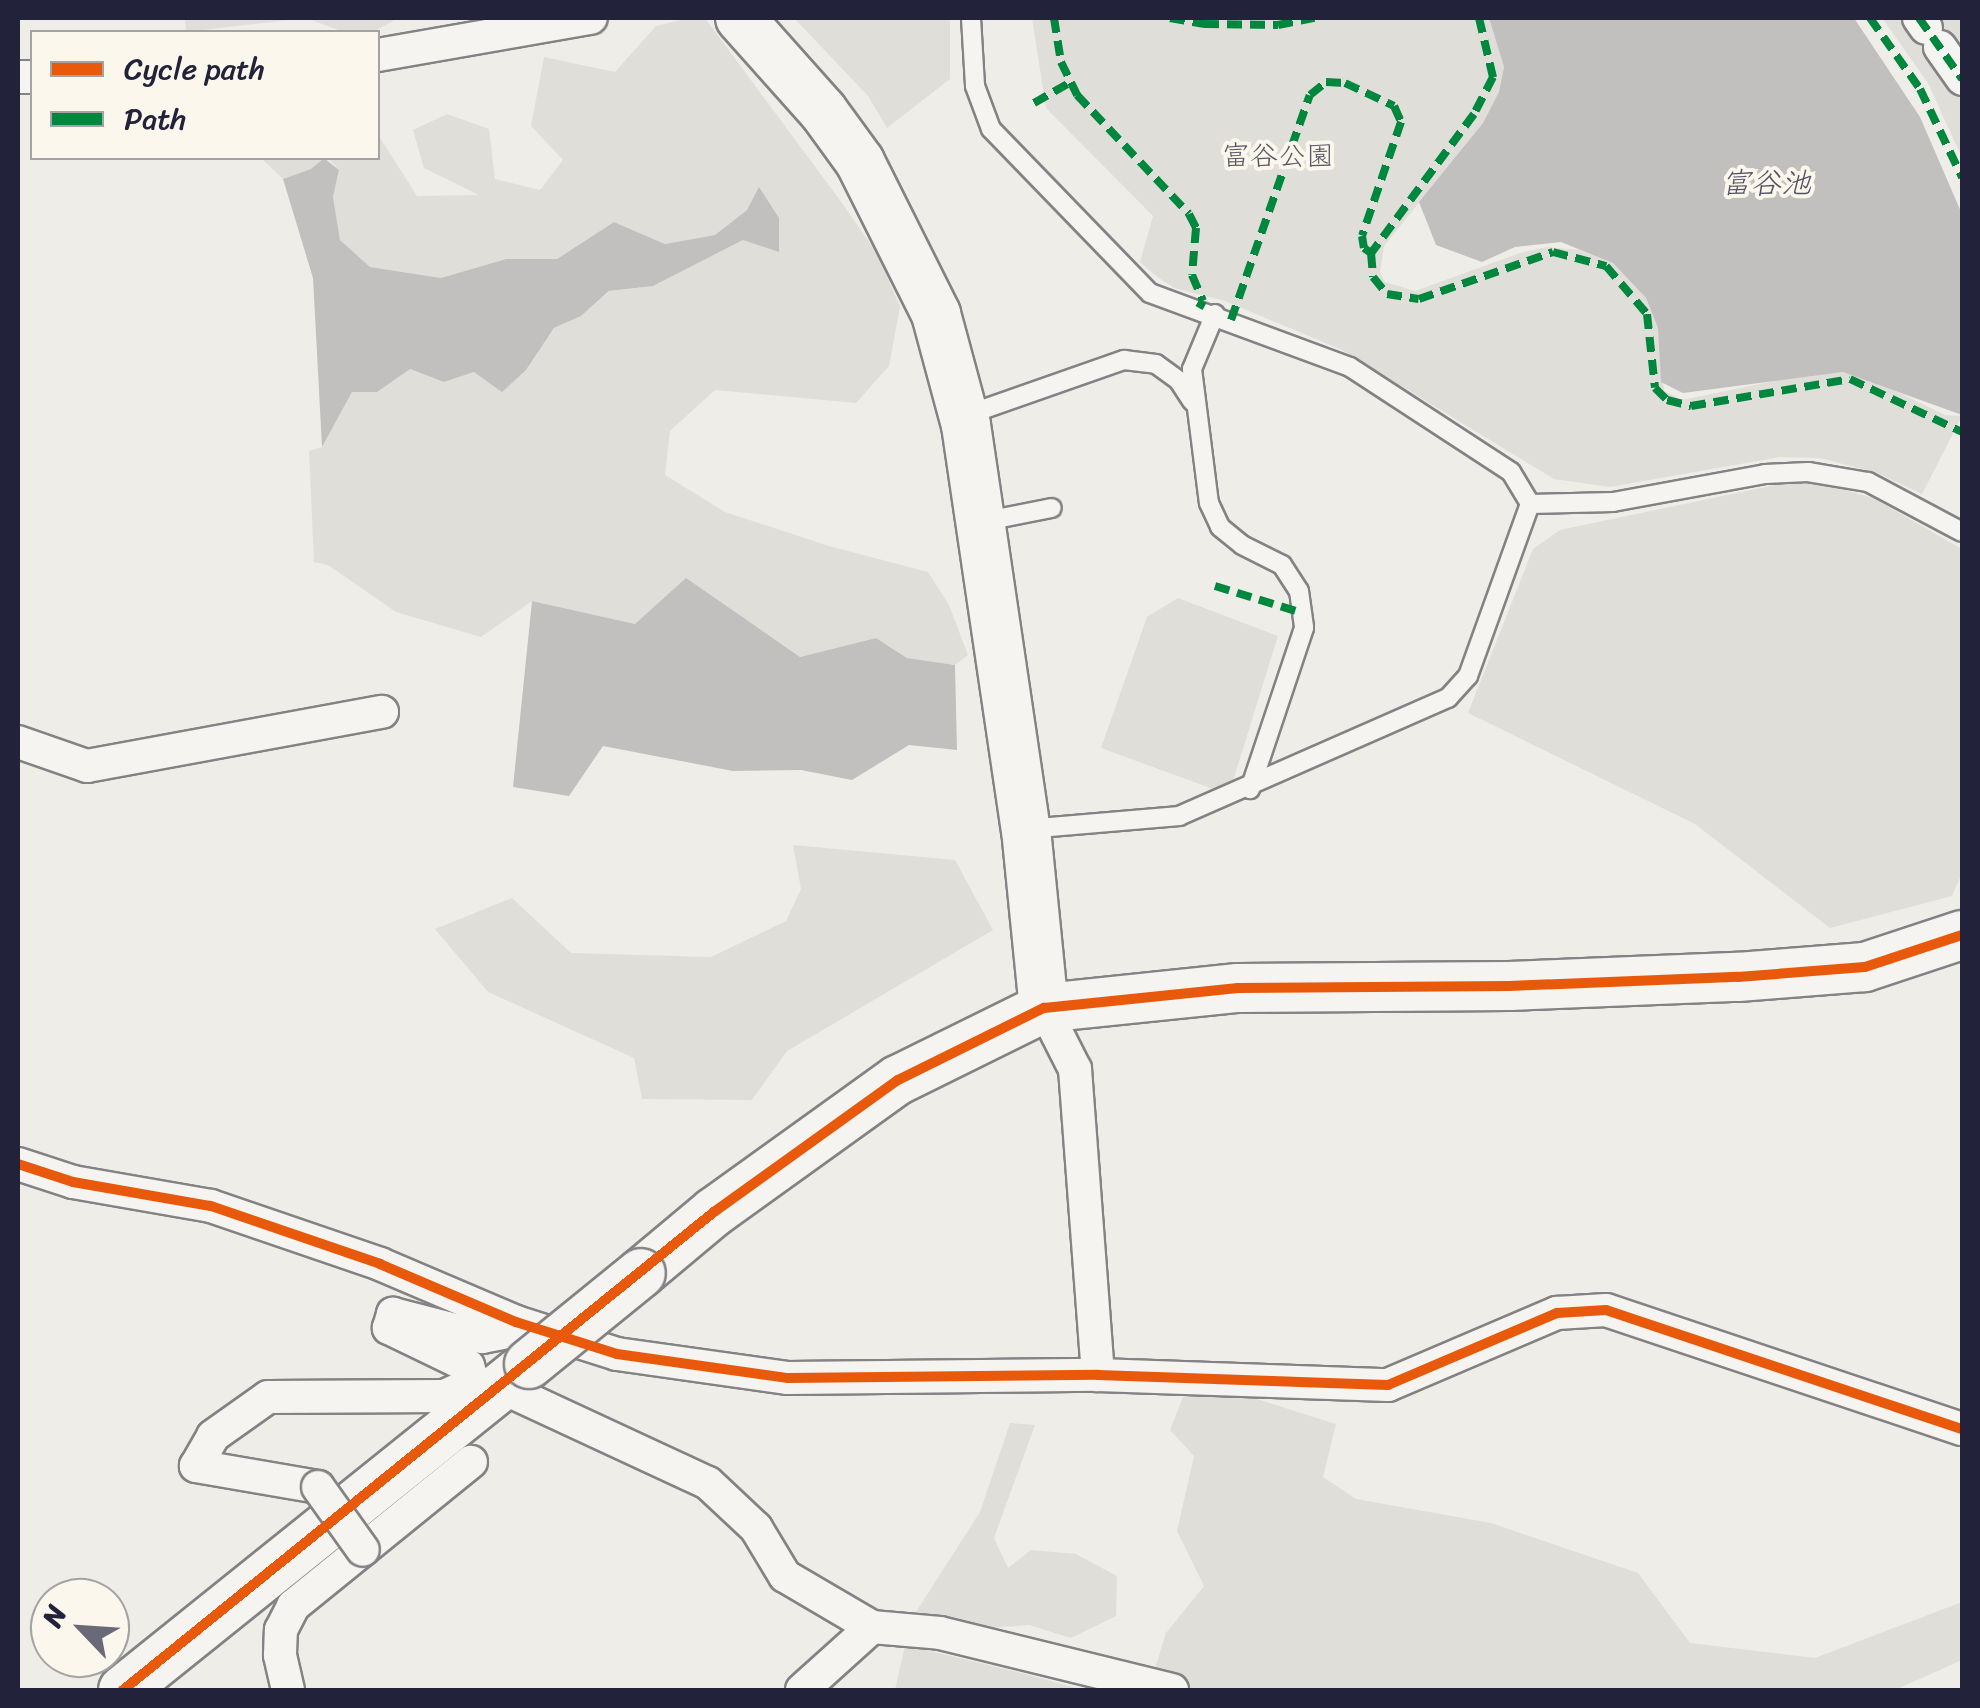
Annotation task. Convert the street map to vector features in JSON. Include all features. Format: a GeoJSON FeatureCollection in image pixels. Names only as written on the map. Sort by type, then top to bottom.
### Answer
{"type":"FeatureCollection","features":[{"type":"Feature","properties":{"kind":"street"},"geometry":{"type":"LineString","coordinates":[[380,54],[590,18]]}},
{"type":"Feature","properties":{"kind":"street"},"geometry":{"type":"LineString","coordinates":[[740,18],[824,111],[860,162],[936,314],[964,416],[1026,829],[1044,1008],[1075,1069],[1098,1375]]}},
{"type":"Feature","properties":{"kind":"street"},"geometry":{"type":"LineString","coordinates":[[1928,31],[1962,79]]}},
{"type":"Feature","properties":{"kind":"street"},"geometry":{"type":"LineString","coordinates":[[18,742],[87,766],[382,712]]}},
{"type":"Feature","properties":{"kind":"street"},"geometry":{"type":"LineString","coordinates":[[363,1550],[318,1487],[196,1466],[213,1436],[268,1397],[444,1396],[505,1364],[641,1273],[714,1212],[898,1080],[1044,1008],[1238,988],[1508,986],[1738,977],[1865,966],[1960,940]]}},
{"type":"Feature","properties":{"kind":"street"},"geometry":{"type":"LineString","coordinates":[[18,1164],[72,1182],[211,1206],[380,1264],[505,1364],[708,1483],[756,1528],[785,1576],[872,1627],[940,1634],[1172,1690]]}},
{"type":"Feature","properties":{"kind":"street"},"geometry":{"type":"LineString","coordinates":[[124,1690],[505,1364],[617,1354],[788,1378],[1098,1375],[1388,1384],[1557,1313],[1606,1310],[1962,1429]]}},
{"type":"Feature","properties":{"kind":"street"},"geometry":{"type":"LineString","coordinates":[[288,1690],[280,1655],[280,1630],[293,1606],[471,1462]]}},
{"type":"Feature","properties":{"kind":"street"},"geometry":{"type":"LineString","coordinates":[[802,1690],[872,1627]]}},
{"type":"Feature","properties":{"kind":"lane"},"geometry":{"type":"LineString","coordinates":[[970,18],[975,86],[991,128],[1150,293],[1350,367],[1511,472],[1530,504]]}},
{"type":"Feature","properties":{"kind":"lane"},"geometry":{"type":"LineString","coordinates":[[1215,314],[1192,369],[1208,503],[1220,527],[1242,545],[1282,565],[1300,591],[1304,628],[1300,650],[1250,789]]}},
{"type":"Feature","properties":{"kind":"lane"},"geometry":{"type":"LineString","coordinates":[[964,416],[1124,360],[1156,364],[1180,381],[1196,408]]}},
{"type":"Feature","properties":{"kind":"lane"},"geometry":{"type":"LineString","coordinates":[[1530,504],[1612,502],[1765,474],[1808,472],[1868,482],[1962,532]]}},
{"type":"Feature","properties":{"kind":"lane"},"geometry":{"type":"LineString","coordinates":[[1026,829],[1179,816],[1250,789],[1448,698],[1468,676],[1530,504]]}},
{"type":"Feature","properties":{"kind":"lane"},"geometry":{"type":"LineString","coordinates":[[980,522],[1052,508]]}},
{"type":"Feature","properties":{"kind":"green space"},"geometry":{"type":"Polygon","coordinates":[[[185,18],[306,18],[203,30],[186,30],[185,18]]]}},
{"type":"Feature","properties":{"kind":"green space"},"geometry":{"type":"Polygon","coordinates":[[[306,18],[398,18],[377,30],[339,30],[306,18]]]}},
{"type":"Feature","properties":{"kind":"green space"},"geometry":{"type":"Polygon","coordinates":[[[705,18],[878,255],[900,307],[889,366],[856,403],[715,390],[670,431],[665,475],[725,512],[829,546],[928,572],[949,605],[968,655],[955,665],[907,658],[876,638],[800,657],[750,624],[635,624],[532,601],[481,637],[396,612],[328,565],[314,562],[309,451],[322,447],[352,392],[377,392],[409,369],[444,382],[474,372],[526,370],[554,328],[581,316],[610,291],[653,286],[743,240],[747,210],[715,235],[665,244],[614,222],[557,259],[506,259],[441,278],[370,267],[340,240],[333,197],[339,170],[330,160],[380,160],[380,138],[417,196],[479,195],[424,168],[413,130],[447,114],[489,129],[495,179],[540,190],[563,160],[531,126],[544,57],[615,72],[656,26],[705,18]]]}},
{"type":"Feature","properties":{"kind":"green space"},"geometry":{"type":"Polygon","coordinates":[[[794,18],[950,18],[950,79],[887,128],[868,96],[794,18]]]}},
{"type":"Feature","properties":{"kind":"green space","name":"富谷公園"},"geometry":{"type":"Polygon","coordinates":[[[1032,18],[1489,18],[1504,67],[1499,93],[1483,123],[1384,246],[1380,272],[1385,282],[1415,291],[1520,253],[1547,247],[1580,250],[1613,263],[1646,298],[1658,328],[1664,391],[1682,400],[1789,378],[1843,372],[1875,381],[1945,415],[1962,416],[1922,494],[1875,472],[1819,458],[1780,457],[1610,487],[1554,479],[1342,350],[1225,301],[1174,288],[1140,262],[1153,216],[1046,108],[1032,18]]]}},
{"type":"Feature","properties":{"kind":"green space"},"geometry":{"type":"Polygon","coordinates":[[[1882,18],[1962,18],[1962,158],[1928,83],[1882,18]]]}},
{"type":"Feature","properties":{"kind":"green space"},"geometry":{"type":"Polygon","coordinates":[[[263,160],[322,160],[311,169],[283,179],[263,160]]]}},
{"type":"Feature","properties":{"kind":"green space"},"geometry":{"type":"Polygon","coordinates":[[[1789,482],[1835,487],[1873,498],[1962,549],[1962,873],[1952,896],[1830,928],[1695,824],[1468,713],[1533,549],[1560,530],[1789,482]]]}},
{"type":"Feature","properties":{"kind":"green space"},"geometry":{"type":"Polygon","coordinates":[[[1178,598],[1278,636],[1233,781],[1216,790],[1101,748],[1147,617],[1178,598]]]}},
{"type":"Feature","properties":{"kind":"green space"},"geometry":{"type":"Polygon","coordinates":[[[793,845],[955,860],[993,930],[787,1051],[752,1100],[642,1099],[634,1058],[488,992],[435,929],[512,898],[571,953],[711,957],[786,921],[801,889],[793,845]]]}},
{"type":"Feature","properties":{"kind":"green space"},"geometry":{"type":"Polygon","coordinates":[[[1247,1396],[1336,1424],[1323,1477],[1356,1499],[1491,1523],[1638,1573],[1690,1643],[1815,1658],[1962,1602],[1962,1660],[1895,1690],[1190,1690],[1152,1678],[1166,1633],[1204,1586],[1177,1531],[1194,1456],[1170,1430],[1183,1397],[1247,1396]]]}},
{"type":"Feature","properties":{"kind":"green space"},"geometry":{"type":"Polygon","coordinates":[[[1010,1423],[1035,1425],[994,1538],[1008,1568],[1031,1550],[1076,1554],[1117,1576],[1116,1616],[1071,1638],[1029,1625],[976,1629],[916,1612],[980,1512],[1010,1423]]]}},
{"type":"Feature","properties":{"kind":"green space"},"geometry":{"type":"Polygon","coordinates":[[[905,1645],[1025,1674],[1083,1690],[895,1690],[905,1645]]]}},
{"type":"Feature","properties":{"kind":"water","name":"富谷池"},"geometry":{"type":"Polygon","coordinates":[[[1489,18],[1854,18],[1920,117],[1962,214],[1962,415],[1843,372],[1683,393],[1661,382],[1658,328],[1646,298],[1613,263],[1561,242],[1515,247],[1482,262],[1436,245],[1419,202],[1483,123],[1499,92],[1504,67],[1489,18]]]}},
{"type":"Feature","properties":{"kind":"water"},"geometry":{"type":"Polygon","coordinates":[[[326,160],[339,170],[333,197],[340,240],[370,267],[441,278],[506,259],[557,259],[614,222],[665,244],[715,235],[747,210],[759,187],[779,218],[779,252],[743,240],[653,286],[609,291],[581,316],[554,328],[526,370],[502,392],[474,372],[444,382],[410,369],[377,392],[352,392],[322,447],[313,278],[283,179],[326,160]]]}},
{"type":"Feature","properties":{"kind":"water"},"geometry":{"type":"Polygon","coordinates":[[[686,578],[800,657],[876,638],[907,658],[955,665],[957,750],[909,745],[852,780],[801,770],[733,771],[603,746],[569,796],[513,787],[532,601],[635,624],[686,578]]]}},
{"type":"Feature","properties":{"kind":"marked path"},"geometry":{"type":"LineString","coordinates":[[1054,18],[1061,62],[1077,95],[1189,214],[1196,228],[1192,275],[1203,301],[1199,308]]}},
{"type":"Feature","properties":{"kind":"marked path"},"geometry":{"type":"LineString","coordinates":[[1170,18],[1204,24],[1278,25],[1314,18]]}},
{"type":"Feature","properties":{"kind":"marked path"},"geometry":{"type":"LineString","coordinates":[[1479,18],[1493,77],[1474,114],[1371,253],[1373,277],[1387,294],[1419,299],[1553,252],[1606,266],[1647,314],[1655,388],[1667,400],[1691,406],[1850,379],[1962,432]]}},
{"type":"Feature","properties":{"kind":"marked path"},"geometry":{"type":"LineString","coordinates":[[1870,18],[1920,89],[1962,177]]}},
{"type":"Feature","properties":{"kind":"marked path"},"geometry":{"type":"LineString","coordinates":[[1919,18],[1962,79]]}},
{"type":"Feature","properties":{"kind":"marked path"},"geometry":{"type":"LineString","coordinates":[[1034,103],[1071,82]]}},
{"type":"Feature","properties":{"kind":"marked path"},"geometry":{"type":"LineString","coordinates":[[1231,320],[1310,95],[1326,82],[1345,83],[1394,106],[1401,122],[1362,236],[1364,248],[1371,253]]}},
{"type":"Feature","properties":{"kind":"marked path"},"geometry":{"type":"LineString","coordinates":[[1215,586],[1302,613]]}},
{"type":"Feature","properties":{"kind":"cycle path"},"geometry":{"type":"LineString","coordinates":[[123,1690],[714,1212],[898,1080],[1044,1008],[1238,988],[1509,986],[1738,977],[1865,967],[1962,935]]}},
{"type":"Feature","properties":{"kind":"cycle path"},"geometry":{"type":"LineString","coordinates":[[18,1164],[73,1182],[211,1206],[380,1264],[516,1322],[617,1354],[788,1378],[1098,1375],[1388,1385],[1557,1313],[1606,1310],[1962,1429]]}}]}
